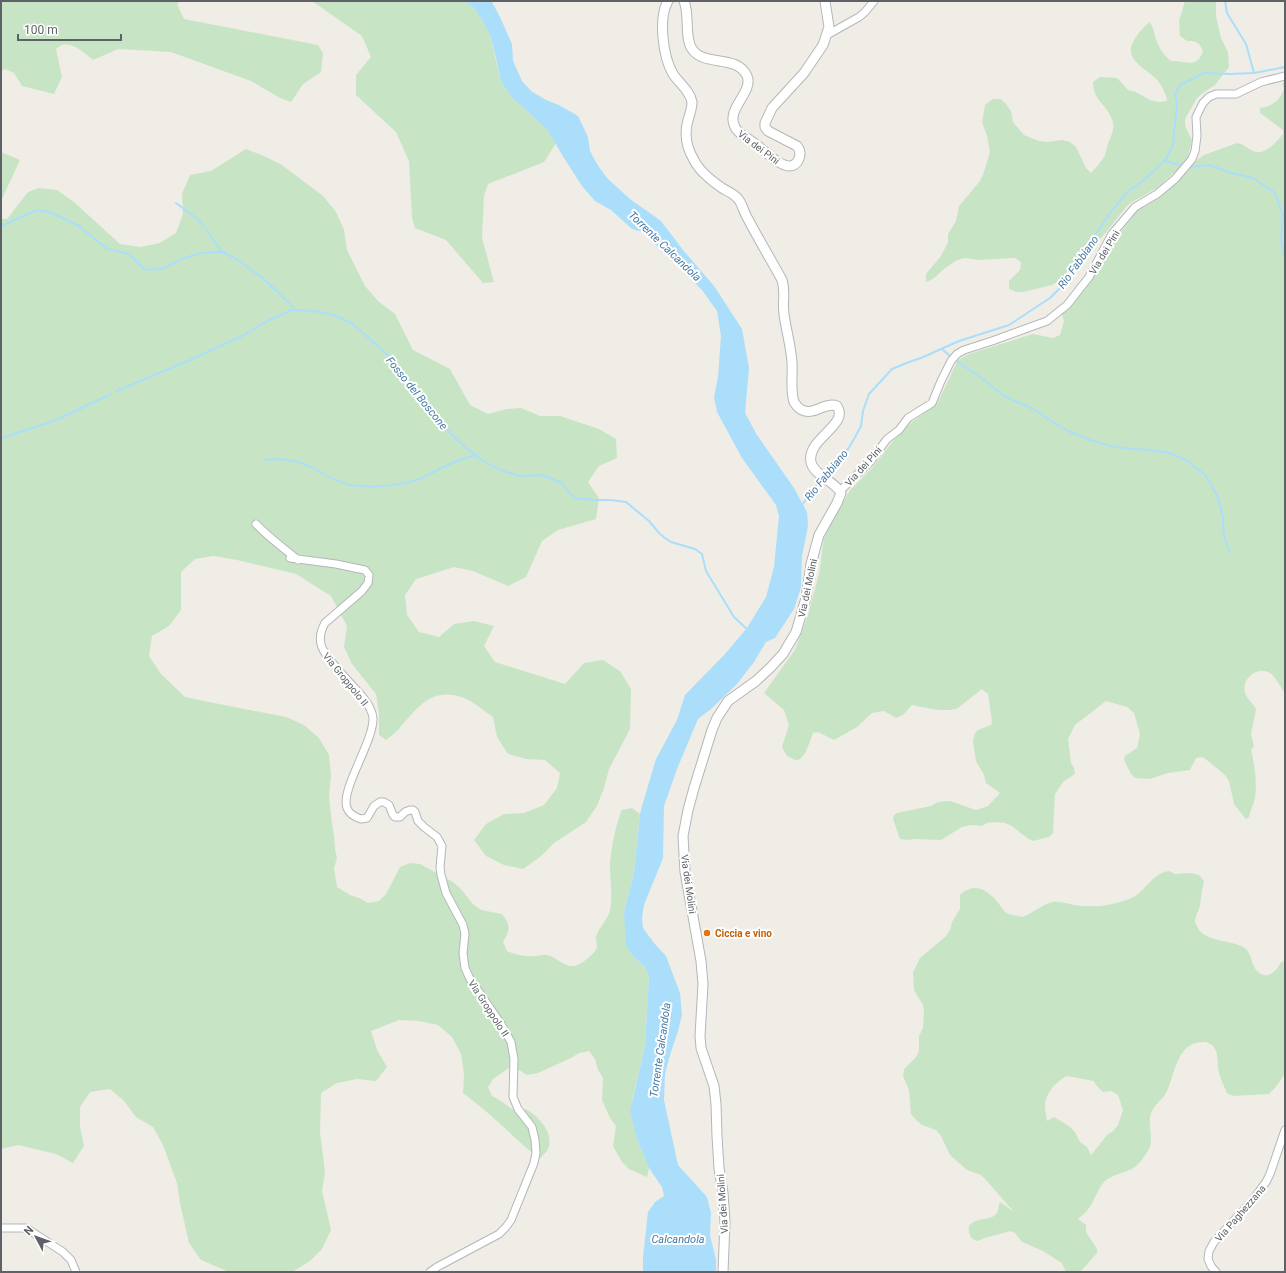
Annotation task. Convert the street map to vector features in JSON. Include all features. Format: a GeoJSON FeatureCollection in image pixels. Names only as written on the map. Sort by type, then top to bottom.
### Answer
{"type":"FeatureCollection","features":[{"type":"Feature","properties":{"kind":"street","name":"Via dei Pini"},"geometry":{"type":"LineString","coordinates":[[668,1],[664,10],[663,46],[673,74],[691,98],[692,104],[686,128],[686,142],[688,150],[701,170],[739,200],[745,215],[782,280],[785,292],[783,313],[792,361],[794,403],[802,410],[807,412],[833,404],[837,406],[839,410],[837,422],[815,445],[811,455],[811,463],[821,476],[839,490],[870,462],[887,439],[898,430],[908,418],[932,402],[951,361],[957,354],[964,350],[1047,321],[1067,305],[1089,276],[1112,234],[1135,207],[1157,194],[1175,179],[1192,159],[1195,151],[1197,136],[1196,117],[1203,103],[1209,97],[1216,94],[1236,94],[1261,82],[1285,76]]}},
{"type":"Feature","properties":{"kind":"street","name":"Via dei Pini"},"geometry":{"type":"LineString","coordinates":[[684,1],[690,45],[693,51],[699,56],[705,58],[731,63],[747,75],[747,86],[733,114],[735,128],[785,166],[796,163],[800,157],[800,149],[768,131],[766,127],[766,119],[772,108],[814,60],[827,35],[829,27],[825,1]]}},
{"type":"Feature","properties":{"kind":"street"},"geometry":{"type":"LineString","coordinates":[[827,35],[859,17],[874,1]]}},
{"type":"Feature","properties":{"kind":"street","name":"Via dei Molini"},"geometry":{"type":"LineString","coordinates":[[723,1272],[725,1222],[718,1152],[716,1104],[714,1086],[701,1048],[700,1036],[703,984],[701,961],[685,872],[683,836],[694,788],[717,718],[728,701],[756,681],[770,668],[782,654],[796,632],[806,598],[811,564],[819,535],[838,504],[840,496],[839,490]]}},
{"type":"Feature","properties":{"kind":"street"},"geometry":{"type":"LineString","coordinates":[[256,524],[268,536],[285,548],[298,560]]}},
{"type":"Feature","properties":{"kind":"street"},"geometry":{"type":"LineString","coordinates":[[290,558],[298,560]]}},
{"type":"Feature","properties":{"kind":"street","name":"Via Groppolo II"},"geometry":{"type":"LineString","coordinates":[[298,560],[336,564],[366,570],[369,575],[368,583],[362,591],[325,624],[320,636],[321,645],[325,654],[356,689],[368,704],[372,712],[373,719],[368,740],[353,776],[346,801],[346,807],[350,813],[361,819],[367,818],[374,806],[380,802],[384,802],[389,805],[393,815],[398,817],[410,810],[413,810],[418,821],[437,837],[440,842],[442,846],[440,867],[441,875],[446,893],[463,925],[465,934],[462,952],[465,968],[470,979],[501,1024],[511,1042],[514,1059],[513,1097],[518,1109],[532,1127],[535,1140],[536,1153],[534,1163],[511,1220],[506,1227],[499,1234],[430,1272]]}},
{"type":"Feature","properties":{"kind":"street","name":"Via Paghezzana"},"geometry":{"type":"LineString","coordinates":[[1216,1272],[1208,1259],[1209,1251],[1214,1242],[1252,1201],[1266,1182],[1285,1130]]}},
{"type":"Feature","properties":{"kind":"street"},"geometry":{"type":"LineString","coordinates":[[1,1228],[26,1228],[63,1252],[71,1260],[76,1272]]}},
{"type":"Feature","properties":{"kind":"green space"},"geometry":{"type":"Polygon","coordinates":[[[1,1],[181,1],[177,4],[184,19],[318,45],[323,53],[321,72],[303,84],[291,102],[280,98],[251,81],[171,52],[118,49],[93,60],[75,47],[65,45],[56,49],[62,77],[54,94],[22,86],[14,73],[5,69],[1,71],[1,1]]]}},
{"type":"Feature","properties":{"kind":"green space"},"geometry":{"type":"Polygon","coordinates":[[[312,1],[464,1],[474,8],[482,20],[490,35],[501,82],[515,101],[548,131],[556,143],[544,162],[488,184],[484,196],[482,238],[494,282],[483,283],[446,240],[415,228],[412,218],[409,161],[396,132],[356,95],[356,75],[371,57],[362,36],[312,1]]]}},
{"type":"Feature","properties":{"kind":"green space"},"geometry":{"type":"Polygon","coordinates":[[[1185,1],[1216,1],[1216,16],[1221,38],[1228,52],[1229,67],[1215,85],[1197,98],[1185,119],[1185,126],[1192,140],[1188,157],[1179,168],[1157,188],[1127,206],[1103,236],[1059,281],[1052,285],[1023,292],[1016,292],[1009,289],[1009,281],[1020,270],[1021,262],[1015,258],[979,260],[965,258],[957,260],[933,279],[926,282],[926,274],[941,256],[948,242],[948,234],[956,221],[959,206],[980,181],[983,175],[990,152],[987,136],[982,122],[985,105],[993,99],[1001,99],[1011,111],[1013,122],[1024,135],[1039,141],[1046,142],[1062,140],[1070,142],[1076,147],[1086,168],[1091,173],[1104,156],[1113,129],[1113,121],[1109,112],[1097,97],[1093,82],[1100,77],[1117,78],[1128,90],[1136,92],[1150,100],[1159,102],[1167,101],[1160,83],[1133,58],[1131,48],[1136,37],[1149,22],[1153,27],[1156,40],[1161,50],[1171,61],[1190,63],[1197,60],[1203,51],[1199,44],[1194,41],[1187,41],[1180,36],[1179,21],[1185,1]]]}},
{"type":"Feature","properties":{"kind":"green space"},"geometry":{"type":"Polygon","coordinates":[[[1282,83],[1285,83],[1285,694],[1274,677],[1265,671],[1255,672],[1245,683],[1245,693],[1256,709],[1251,734],[1254,746],[1251,750],[1254,762],[1256,792],[1249,817],[1246,819],[1234,804],[1229,781],[1225,775],[1203,757],[1196,758],[1190,770],[1168,773],[1150,779],[1135,778],[1131,774],[1124,760],[1125,756],[1137,748],[1140,734],[1134,713],[1127,707],[1106,701],[1075,725],[1068,739],[1071,763],[1075,774],[1063,782],[1055,794],[1053,833],[1049,837],[1033,841],[1012,826],[1005,823],[995,822],[987,823],[982,826],[970,825],[962,827],[941,840],[900,839],[893,819],[894,815],[897,813],[931,806],[938,802],[950,801],[976,810],[988,806],[1000,793],[986,783],[984,775],[976,761],[973,741],[975,733],[978,730],[991,725],[992,721],[988,694],[982,689],[958,708],[947,710],[935,710],[912,705],[903,715],[896,718],[884,711],[872,713],[857,727],[834,740],[818,732],[813,733],[807,750],[802,757],[796,760],[787,756],[782,747],[789,725],[784,710],[764,693],[795,650],[808,615],[819,574],[824,538],[838,510],[851,489],[872,468],[893,441],[912,422],[937,404],[958,360],[969,354],[1033,334],[1053,338],[1060,335],[1064,321],[1062,314],[1070,308],[1086,287],[1111,245],[1138,209],[1159,198],[1197,160],[1204,155],[1237,143],[1256,152],[1265,151],[1273,145],[1283,134],[1283,130],[1260,113],[1260,108],[1269,106],[1278,100],[1284,89],[1282,83]]]}},
{"type":"Feature","properties":{"kind":"green space"},"geometry":{"type":"Polygon","coordinates":[[[246,149],[282,165],[323,196],[336,212],[344,230],[347,250],[365,286],[378,301],[395,314],[413,350],[450,369],[470,405],[488,414],[507,409],[521,408],[540,416],[560,416],[599,429],[616,439],[617,458],[599,466],[588,482],[599,498],[596,519],[558,530],[542,541],[526,577],[508,586],[473,571],[454,567],[416,579],[405,595],[407,615],[419,632],[439,637],[454,624],[474,621],[494,626],[484,646],[495,662],[565,684],[584,663],[603,660],[620,671],[631,689],[630,729],[609,769],[597,806],[586,822],[554,843],[540,857],[523,869],[504,865],[486,856],[474,840],[486,824],[504,814],[524,813],[544,805],[557,788],[560,773],[545,760],[526,759],[508,754],[497,737],[493,717],[468,700],[453,695],[436,696],[422,704],[399,729],[386,740],[379,735],[379,713],[376,694],[352,664],[344,647],[347,626],[331,596],[296,574],[213,556],[195,559],[181,572],[181,610],[169,626],[152,636],[149,656],[161,674],[185,697],[286,717],[304,725],[319,738],[329,755],[331,775],[329,796],[337,858],[334,868],[337,887],[368,903],[379,901],[386,894],[400,867],[410,863],[420,864],[453,882],[461,889],[473,904],[481,910],[502,914],[508,925],[508,931],[503,942],[507,951],[514,954],[550,956],[566,965],[574,966],[584,961],[594,953],[597,947],[597,934],[607,917],[611,905],[610,861],[618,822],[622,810],[632,808],[640,814],[634,873],[624,912],[631,954],[645,967],[649,976],[645,1046],[632,1101],[637,1139],[649,1168],[647,1177],[629,1169],[622,1162],[613,1146],[616,1126],[610,1118],[602,1100],[603,1078],[598,1070],[595,1059],[589,1051],[579,1053],[538,1073],[527,1075],[519,1070],[509,1068],[493,1079],[488,1087],[492,1096],[517,1112],[526,1109],[541,1121],[548,1132],[549,1145],[547,1151],[541,1158],[528,1149],[463,1093],[464,1074],[461,1054],[452,1037],[438,1025],[419,1021],[399,1020],[371,1031],[377,1050],[387,1067],[376,1081],[357,1079],[337,1083],[321,1093],[320,1132],[325,1172],[322,1191],[331,1230],[322,1249],[310,1261],[292,1272],[229,1272],[201,1260],[189,1243],[177,1183],[163,1145],[153,1127],[136,1117],[124,1101],[110,1089],[90,1092],[80,1107],[80,1127],[84,1146],[73,1163],[56,1154],[18,1145],[1,1149],[1,219],[7,219],[28,192],[39,188],[57,190],[74,202],[120,244],[140,247],[160,243],[176,233],[183,214],[182,194],[190,175],[211,171],[246,149]]]}},
{"type":"Feature","properties":{"kind":"green space"},"geometry":{"type":"Polygon","coordinates":[[[1,152],[20,160],[1,201],[1,152]]]}},
{"type":"Feature","properties":{"kind":"green space"},"geometry":{"type":"Polygon","coordinates":[[[1169,871],[1175,874],[1191,873],[1199,875],[1204,881],[1200,905],[1195,920],[1200,931],[1204,935],[1245,948],[1248,951],[1257,971],[1264,975],[1271,974],[1277,969],[1281,962],[1285,961],[1285,1074],[1269,1094],[1233,1096],[1227,1093],[1222,1081],[1218,1070],[1217,1055],[1213,1046],[1203,1042],[1194,1043],[1187,1048],[1178,1061],[1166,1093],[1151,1113],[1151,1142],[1148,1151],[1134,1168],[1114,1176],[1104,1182],[1089,1208],[1078,1219],[1086,1225],[1086,1232],[1097,1249],[1097,1253],[1079,1272],[1066,1272],[1062,1263],[1043,1251],[1022,1242],[1015,1233],[1011,1231],[977,1241],[973,1239],[970,1235],[969,1226],[976,1221],[990,1218],[996,1214],[1000,1202],[1014,1212],[981,1175],[967,1170],[950,1155],[941,1136],[936,1130],[922,1125],[911,1114],[909,1090],[903,1076],[904,1069],[916,1057],[919,1051],[919,1036],[923,1028],[923,1005],[914,990],[913,972],[920,958],[945,937],[950,930],[952,922],[960,909],[960,895],[969,889],[978,888],[987,892],[995,899],[1005,912],[1011,915],[1023,917],[1053,902],[1081,906],[1095,906],[1109,905],[1129,899],[1140,893],[1152,880],[1169,871]],[[1067,1076],[1055,1085],[1046,1098],[1045,1103],[1047,1121],[1054,1117],[1069,1126],[1075,1132],[1080,1142],[1087,1147],[1091,1155],[1107,1135],[1118,1125],[1123,1110],[1118,1095],[1111,1091],[1103,1092],[1094,1081],[1067,1076]]]}},
{"type":"Feature","properties":{"kind":"water","name":"Calcandola"},"geometry":{"type":"Polygon","coordinates":[[[464,1],[492,2],[512,44],[513,61],[522,81],[531,91],[578,116],[588,137],[590,151],[607,178],[630,199],[661,221],[683,250],[714,286],[742,329],[749,368],[745,413],[757,435],[794,488],[807,512],[808,526],[802,556],[801,587],[794,609],[775,638],[766,642],[754,662],[737,684],[711,709],[698,719],[677,769],[664,806],[663,858],[644,905],[642,917],[643,928],[666,956],[680,993],[682,1015],[665,1074],[664,1100],[678,1165],[707,1197],[711,1213],[710,1235],[716,1260],[716,1272],[643,1272],[643,1257],[648,1212],[655,1202],[664,1196],[662,1187],[649,1168],[637,1139],[630,1111],[645,1046],[649,976],[645,967],[631,954],[626,945],[624,912],[634,873],[640,814],[656,759],[677,720],[685,695],[725,654],[747,628],[766,597],[774,567],[779,516],[776,505],[742,458],[717,412],[714,397],[718,377],[721,336],[717,311],[702,290],[650,239],[645,232],[632,229],[611,210],[595,201],[582,186],[548,131],[515,101],[501,82],[490,35],[474,8],[464,1]]]}},
{"type":"Feature","properties":{"kind":"waterway"},"geometry":{"type":"LineString","coordinates":[[1225,1],[1227,13],[1246,44],[1254,73]]}},
{"type":"Feature","properties":{"kind":"waterway","name":"Rio Fabbiano"},"geometry":{"type":"LineString","coordinates":[[824,474],[848,449],[861,426],[863,411],[869,394],[892,369],[959,341],[1009,325],[1050,298],[1065,283],[1085,254],[1090,242],[1127,192],[1143,181],[1166,159],[1173,145],[1177,104],[1175,95],[1180,85],[1204,73],[1254,73],[1285,67]]}},
{"type":"Feature","properties":{"kind":"waterway"},"geometry":{"type":"LineString","coordinates":[[1164,161],[1184,166]]}},
{"type":"Feature","properties":{"kind":"waterway"},"geometry":{"type":"LineString","coordinates":[[1188,167],[1209,165],[1253,178],[1275,193],[1283,215],[1281,240],[1285,260]]}},
{"type":"Feature","properties":{"kind":"waterway"},"geometry":{"type":"LineString","coordinates":[[176,203],[200,221],[203,226]]}},
{"type":"Feature","properties":{"kind":"waterway","name":"Fosso del Boscone"},"geometry":{"type":"LineString","coordinates":[[1,226],[37,210],[52,213],[79,226],[107,249],[126,253],[144,269],[151,270],[164,268],[181,259],[201,253],[222,252],[238,260],[265,280],[295,309]]}},
{"type":"Feature","properties":{"kind":"waterway"},"geometry":{"type":"LineString","coordinates":[[206,229],[222,252]]}},
{"type":"Feature","properties":{"kind":"waterway","name":"Fosso del Boscone"},"geometry":{"type":"LineString","coordinates":[[116,391],[188,361],[244,335],[269,320],[292,310],[313,311],[334,315],[353,324],[391,358],[450,433],[482,460],[500,470],[520,476],[542,475],[562,483],[574,498],[626,502],[649,521],[665,538],[671,542],[695,549],[702,554],[706,571],[734,617],[749,631]]}},
{"type":"Feature","properties":{"kind":"waterway"},"geometry":{"type":"LineString","coordinates":[[942,349],[951,357]]}},
{"type":"Feature","properties":{"kind":"waterway"},"geometry":{"type":"LineString","coordinates":[[955,360],[1004,396],[1035,410],[1068,431],[1090,440],[1115,447],[1167,452],[1186,460],[1205,475],[1217,495],[1223,517],[1224,537],[1230,553]]}},
{"type":"Feature","properties":{"kind":"waterway"},"geometry":{"type":"LineString","coordinates":[[1,438],[54,421],[111,394]]}},
{"type":"Feature","properties":{"kind":"waterway"},"geometry":{"type":"LineString","coordinates":[[264,460],[279,459],[294,461],[343,483],[358,486],[375,486],[401,484],[417,480],[453,463],[476,455]]}},
{"type":"Feature","properties":{"kind":"waterway","name":"Rio Fabbiano"},"geometry":{"type":"LineString","coordinates":[[802,505],[821,479]]}},
{"type":"Feature","properties":{"kind":"place","name":"Ciccia e vino"},"geometry":{"type":"Point","coordinates":[707,933]}},
{"type":"Feature","properties":{"kind":"water label","name":"Torrente Calcandola"},"geometry":{"type":"Point","coordinates":[665,246]}},
{"type":"Feature","properties":{"kind":"water label","name":"Torrente Calcandola"},"geometry":{"type":"Point","coordinates":[660,1050]}}]}
